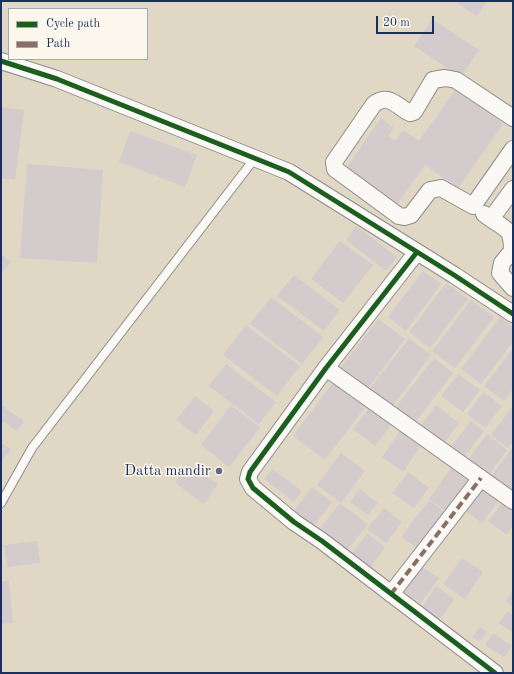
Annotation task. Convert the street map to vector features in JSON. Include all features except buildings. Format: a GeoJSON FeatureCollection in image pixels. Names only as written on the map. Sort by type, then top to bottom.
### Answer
{"type":"FeatureCollection","features":[{"type":"Feature","properties":{"kind":"street"},"geometry":{"type":"LineString","coordinates":[[1,61],[57,79],[289,172],[513,314]]}},
{"type":"Feature","properties":{"kind":"street"},"geometry":{"type":"LineString","coordinates":[[513,118],[456,80],[445,78],[433,80],[414,112],[410,113],[388,99],[380,99],[374,104],[334,162],[335,169],[399,216],[404,217],[411,215],[430,190],[441,188],[473,206],[508,230],[512,240],[512,251],[502,263],[500,273],[513,288]]}},
{"type":"Feature","properties":{"kind":"street"},"geometry":{"type":"LineString","coordinates":[[473,206],[513,149]]}},
{"type":"Feature","properties":{"kind":"street"},"geometry":{"type":"LineString","coordinates":[[491,219],[513,189]]}},
{"type":"Feature","properties":{"kind":"street"},"geometry":{"type":"LineString","coordinates":[[417,252],[326,368],[250,472],[248,479],[253,488],[294,522],[495,673]]}},
{"type":"Feature","properties":{"kind":"street"},"geometry":{"type":"LineString","coordinates":[[326,368],[513,501]]}},
{"type":"Feature","properties":{"kind":"street"},"geometry":{"type":"LineString","coordinates":[[391,594],[481,478]]}},
{"type":"Feature","properties":{"kind":"lane"},"geometry":{"type":"LineString","coordinates":[[1,503],[32,448],[255,158]]}},
{"type":"Feature","properties":{"kind":"marked path"},"geometry":{"type":"LineString","coordinates":[[391,594],[481,478]]}},
{"type":"Feature","properties":{"kind":"cycle path"},"geometry":{"type":"LineString","coordinates":[[1,61],[57,79],[289,172],[454,275],[513,314]]}},
{"type":"Feature","properties":{"kind":"cycle path"},"geometry":{"type":"LineString","coordinates":[[417,252],[326,368],[250,472],[248,479],[253,488],[294,522],[322,541],[495,673]]}},
{"type":"Feature","properties":{"kind":"place","name":"Datta mandir"},"geometry":{"type":"Point","coordinates":[219,471]}}]}
